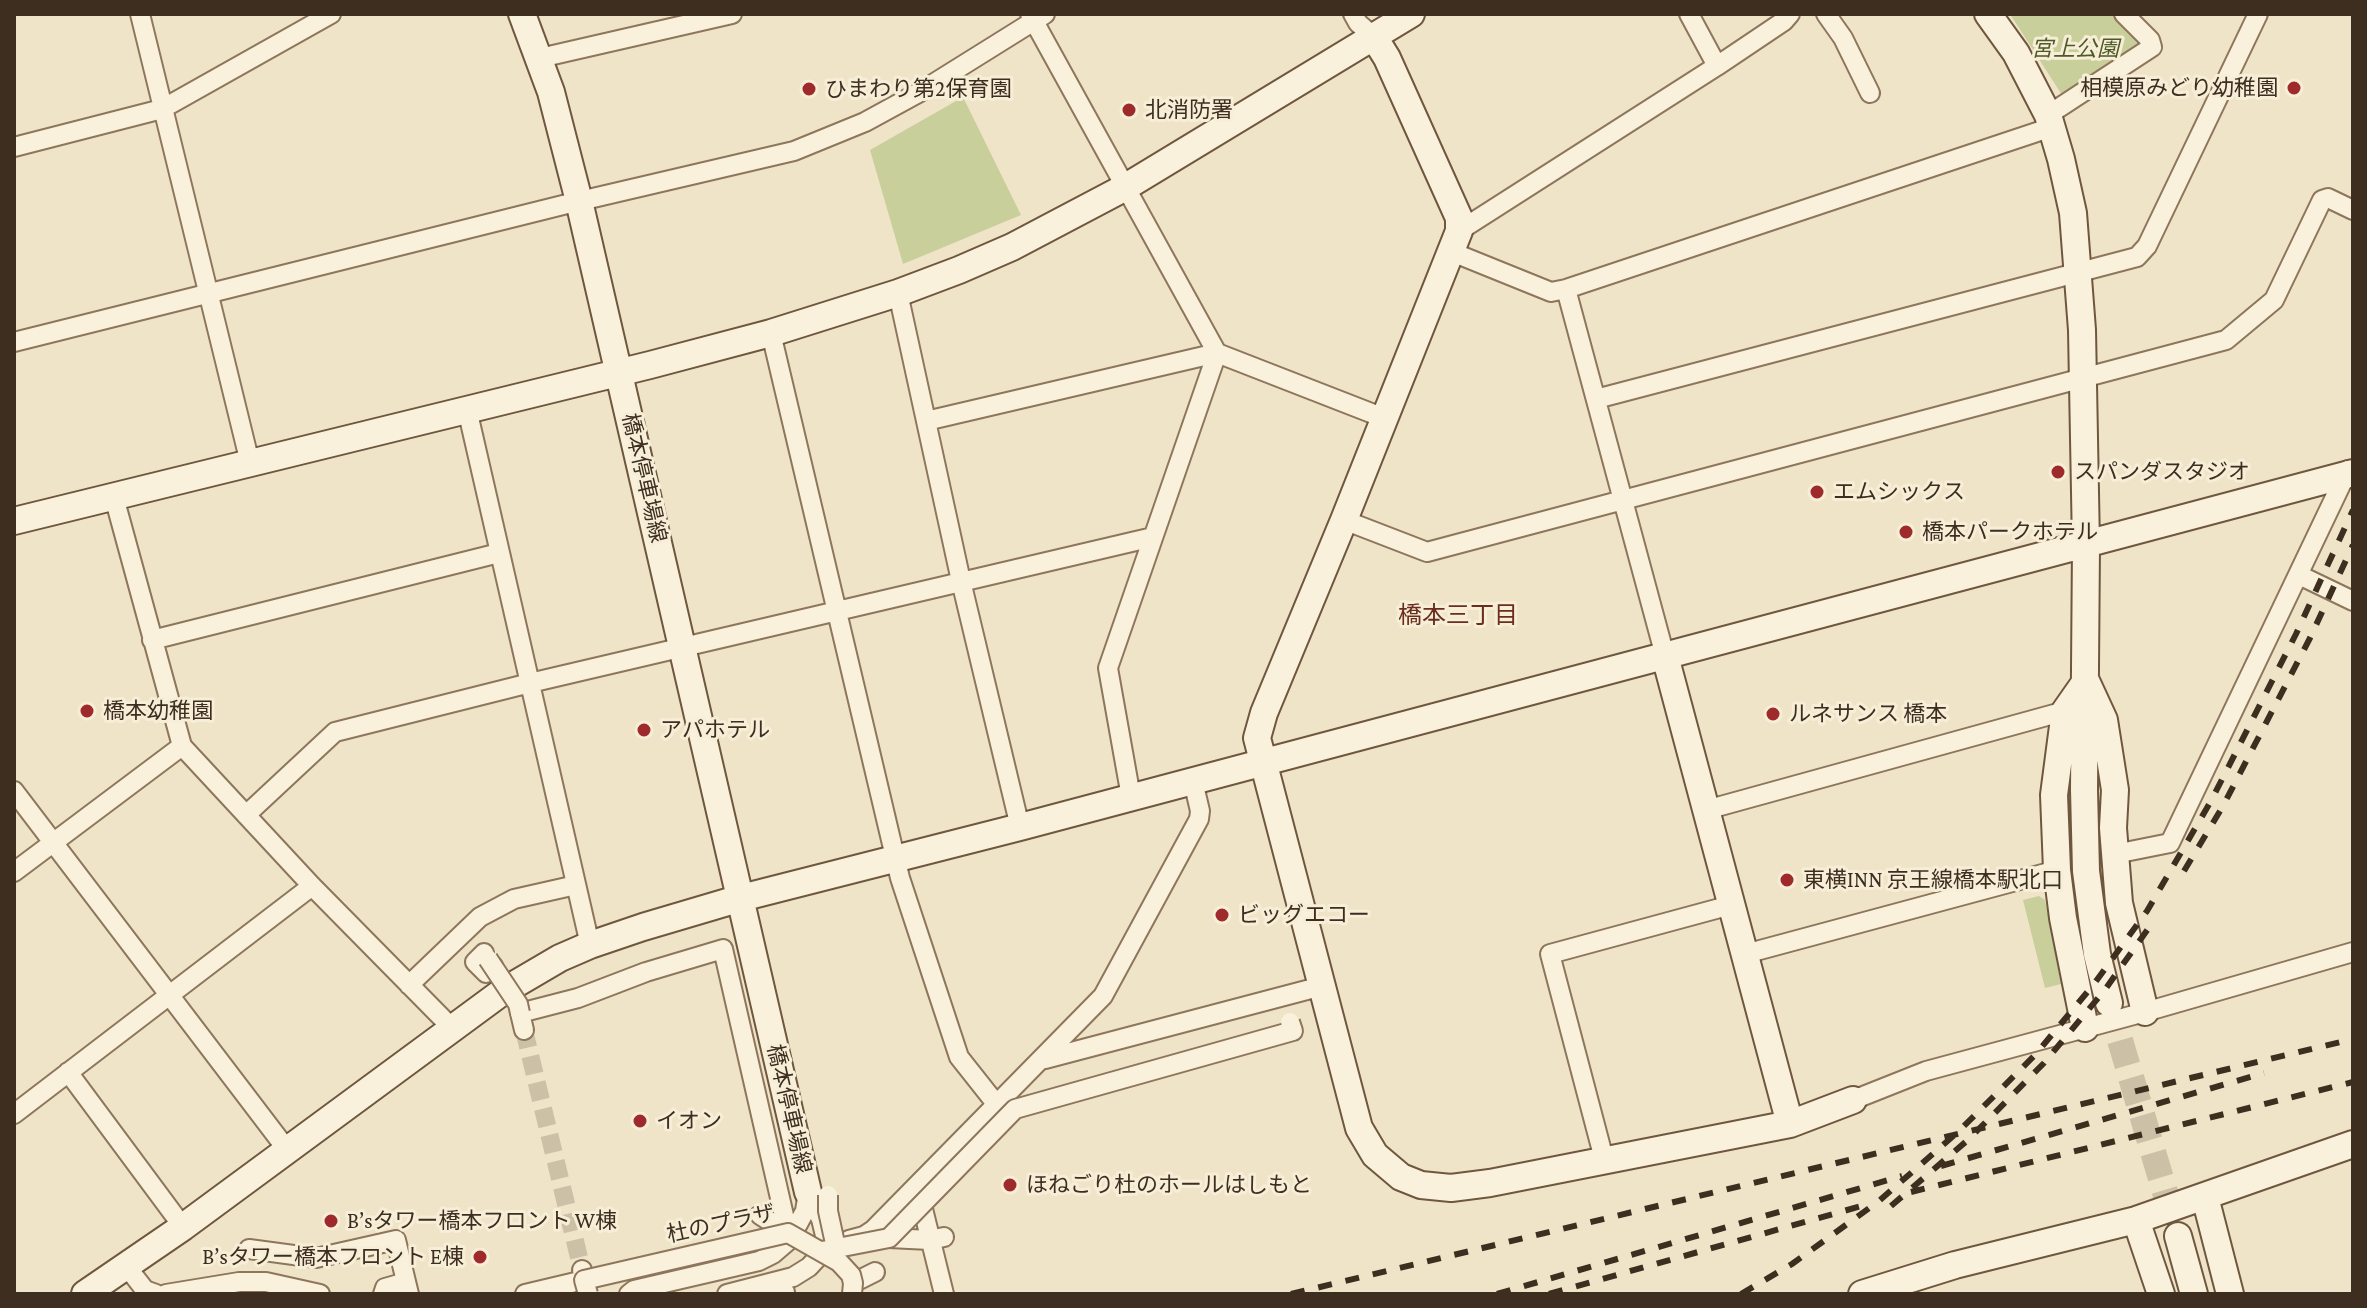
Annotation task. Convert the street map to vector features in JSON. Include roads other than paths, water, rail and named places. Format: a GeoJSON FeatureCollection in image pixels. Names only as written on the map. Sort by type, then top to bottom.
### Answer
{"type":"FeatureCollection","features":[{"type":"Feature","properties":{"kind":"street"},"geometry":{"type":"LineString","coordinates":[[140,14],[250,463]]}},
{"type":"Feature","properties":{"kind":"street"},"geometry":{"type":"LineString","coordinates":[[14,147],[162,109],[331,14]]}},
{"type":"Feature","properties":{"kind":"street","name":"橋本停車場線"},"geometry":{"type":"LineString","coordinates":[[522,14],[540,58],[561,128],[620,372],[741,898],[803,1199]]}},
{"type":"Feature","properties":{"kind":"street"},"geometry":{"type":"LineString","coordinates":[[540,58],[732,14]]}},
{"type":"Feature","properties":{"kind":"street"},"geometry":{"type":"LineString","coordinates":[[1353,14],[1374,37],[1387,58],[1459,218],[1456,242],[1264,713],[1257,738],[1359,1128],[1375,1155],[1401,1177],[1421,1185],[1451,1188],[1790,1124],[1926,1071],[2353,952]]}},
{"type":"Feature","properties":{"kind":"street"},"geometry":{"type":"LineString","coordinates":[[14,521],[620,372],[771,333],[898,293],[1012,247],[1124,188],[1411,14]]}},
{"type":"Feature","properties":{"kind":"street"},"geometry":{"type":"LineString","coordinates":[[1689,14],[1717,66]]}},
{"type":"Feature","properties":{"kind":"street"},"geometry":{"type":"LineString","coordinates":[[1456,242],[1790,14]]}},
{"type":"Feature","properties":{"kind":"street"},"geometry":{"type":"LineString","coordinates":[[1826,14],[1843,38],[1870,93]]}},
{"type":"Feature","properties":{"kind":"street"},"geometry":{"type":"LineString","coordinates":[[1988,14],[2016,53],[2050,121],[2073,213],[2078,272],[2086,546],[2086,871],[2095,941],[2109,1003]]}},
{"type":"Feature","properties":{"kind":"street"},"geometry":{"type":"LineString","coordinates":[[1456,242],[1551,292],[1566,289],[2050,121],[2152,47],[2150,40],[2124,14]]}},
{"type":"Feature","properties":{"kind":"street"},"geometry":{"type":"LineString","coordinates":[[1596,399],[2137,257],[2144,252],[2258,14]]}},
{"type":"Feature","properties":{"kind":"street"},"geometry":{"type":"LineString","coordinates":[[14,342],[579,201],[794,151],[831,137],[902,102],[1036,16],[1124,188],[1217,353],[1108,668],[1131,797]]}},
{"type":"Feature","properties":{"kind":"street"},"geometry":{"type":"LineString","coordinates":[[1344,520],[1427,552],[2226,340],[2274,300],[2322,200],[2328,198],[2353,210]]}},
{"type":"Feature","properties":{"kind":"street"},"geometry":{"type":"LineString","coordinates":[[1566,289],[1790,1124]]}},
{"type":"Feature","properties":{"kind":"street"},"geometry":{"type":"LineString","coordinates":[[898,293],[961,581],[1020,827]]}},
{"type":"Feature","properties":{"kind":"street"},"geometry":{"type":"LineString","coordinates":[[771,333],[895,858],[959,1057],[997,1105]]}},
{"type":"Feature","properties":{"kind":"street"},"geometry":{"type":"LineString","coordinates":[[926,421],[1217,353],[1260,367],[1384,418]]}},
{"type":"Feature","properties":{"kind":"street"},"geometry":{"type":"LineString","coordinates":[[467,409],[590,945]]}},
{"type":"Feature","properties":{"kind":"street"},"geometry":{"type":"LineString","coordinates":[[85,1294],[183,1227],[514,984],[590,945],[741,898],[2086,546],[2351,470]]}},
{"type":"Feature","properties":{"kind":"street"},"geometry":{"type":"LineString","coordinates":[[2115,854],[2170,843],[2351,470]]}},
{"type":"Feature","properties":{"kind":"street"},"geometry":{"type":"LineString","coordinates":[[114,497],[182,746],[312,886],[452,1028]]}},
{"type":"Feature","properties":{"kind":"street"},"geometry":{"type":"LineString","coordinates":[[246,815],[335,732],[683,646],[1153,537]]}},
{"type":"Feature","properties":{"kind":"street"},"geometry":{"type":"LineString","coordinates":[[152,640],[499,553]]}},
{"type":"Feature","properties":{"kind":"street"},"geometry":{"type":"LineString","coordinates":[[2299,575],[2353,601]]}},
{"type":"Feature","properties":{"kind":"street"},"geometry":{"type":"LineString","coordinates":[[2085,1028],[2063,918],[2057,870],[2054,795],[2065,711],[2086,681]]}},
{"type":"Feature","properties":{"kind":"street"},"geometry":{"type":"LineString","coordinates":[[2086,681],[2104,720],[2115,790],[2119,903],[2145,1012]]}},
{"type":"Feature","properties":{"kind":"street"},"geometry":{"type":"LineString","coordinates":[[1706,810],[2065,711]]}},
{"type":"Feature","properties":{"kind":"street"},"geometry":{"type":"LineString","coordinates":[[14,872],[182,746]]}},
{"type":"Feature","properties":{"kind":"street"},"geometry":{"type":"LineString","coordinates":[[727,1294],[801,1274],[828,1248],[868,1234],[1097,1003],[1115,976],[1199,819],[1193,781]]}},
{"type":"Feature","properties":{"kind":"street"},"geometry":{"type":"LineString","coordinates":[[14,791],[288,1151]]}},
{"type":"Feature","properties":{"kind":"street"},"geometry":{"type":"LineString","coordinates":[[1745,954],[2057,870]]}},
{"type":"Feature","properties":{"kind":"street"},"geometry":{"type":"LineString","coordinates":[[409,985],[480,917],[514,899],[576,885]]}},
{"type":"Feature","properties":{"kind":"street"},"geometry":{"type":"LineString","coordinates":[[14,1114],[312,886]]}},
{"type":"Feature","properties":{"kind":"street"},"geometry":{"type":"LineString","coordinates":[[1604,1159],[1550,954],[1731,905]]}},
{"type":"Feature","properties":{"kind":"street"},"geometry":{"type":"LineString","coordinates":[[484,964],[518,1004],[522,1022],[711,948],[723,949],[746,1025],[760,1087],[805,1211],[787,1242],[759,1261],[660,1289],[634,1290],[629,1294]]}},
{"type":"Feature","properties":{"kind":"street"},"geometry":{"type":"LineString","coordinates":[[1042,1059],[1322,986]]}},
{"type":"Feature","properties":{"kind":"street"},"geometry":{"type":"LineString","coordinates":[[889,1238],[1015,1109],[1293,1031],[1290,1022]]}},
{"type":"Feature","properties":{"kind":"street"},"geometry":{"type":"LineString","coordinates":[[68,1072],[183,1227]]}},
{"type":"Feature","properties":{"kind":"street"},"geometry":{"type":"LineString","coordinates":[[1862,1294],[1955,1265],[2136,1220],[2353,1144]]}},
{"type":"Feature","properties":{"kind":"street"},"geometry":{"type":"LineString","coordinates":[[2205,1197],[2230,1294]]}},
{"type":"Feature","properties":{"kind":"street"},"geometry":{"type":"LineString","coordinates":[[803,1199],[828,1211],[828,1248]]}},
{"type":"Feature","properties":{"kind":"street"},"geometry":{"type":"LineString","coordinates":[[760,1215],[788,1233],[803,1199]]}},
{"type":"Feature","properties":{"kind":"street"},"geometry":{"type":"LineString","coordinates":[[922,1205],[928,1250],[940,1293]]}},
{"type":"Feature","properties":{"kind":"street"},"geometry":{"type":"LineString","coordinates":[[2136,1220],[2161,1294]]}},
{"type":"Feature","properties":{"kind":"street","name":"杜のプラザ"},"geometry":{"type":"LineString","coordinates":[[525,1294],[548,1292],[736,1238],[788,1233],[828,1248],[851,1275],[853,1289]]}},
{"type":"Feature","properties":{"kind":"street"},"geometry":{"type":"LineString","coordinates":[[2178,1236],[2194,1294]]}},
{"type":"Feature","properties":{"kind":"street"},"geometry":{"type":"LineString","coordinates":[[828,1248],[889,1238],[928,1250]]}},
{"type":"Feature","properties":{"kind":"street"},"geometry":{"type":"LineString","coordinates":[[249,1249],[316,1258],[396,1240],[408,1288],[385,1288],[383,1294]]}},
{"type":"Feature","properties":{"kind":"street"},"geometry":{"type":"LineString","coordinates":[[127,1267],[145,1290],[156,1294]]}},
{"type":"Feature","properties":{"kind":"street"},"geometry":{"type":"LineString","coordinates":[[853,1289],[875,1272]]}},
{"type":"Feature","properties":{"kind":"street"},"geometry":{"type":"LineString","coordinates":[[166,1294],[239,1282],[320,1294]]}},
{"type":"Feature","properties":{"kind":"tunnel"},"geometry":{"type":"LineString","coordinates":[[2109,1003],[2178,1236]]}},
{"type":"Feature","properties":{"kind":"tunnel"},"geometry":{"type":"LineString","coordinates":[[524,1030],[582,1270]]}},
{"type":"Feature","properties":{"kind":"railway"},"geometry":{"type":"LineString","coordinates":[[1741,1294],[1792,1264],[1879,1201],[1960,1130],[2035,1055],[2094,984],[2147,911],[2211,801],[2296,634],[2353,510]]}},
{"type":"Feature","properties":{"kind":"railway"},"geometry":{"type":"LineString","coordinates":[[2184,871],[2223,806],[2310,638],[2353,545]]}},
{"type":"Feature","properties":{"kind":"railway"},"geometry":{"type":"LineString","coordinates":[[1891,1206],[1969,1139],[2044,1063],[2104,991],[2148,929]]}},
{"type":"Feature","properties":{"kind":"railway"},"geometry":{"type":"LineString","coordinates":[[1291,1294],[2353,1039]]}},
{"type":"Feature","properties":{"kind":"railway"},"geometry":{"type":"LineString","coordinates":[[1941,1166],[2264,1073]]}},
{"type":"Feature","properties":{"kind":"railway"},"geometry":{"type":"LineString","coordinates":[[1911,1192],[2353,1082]]}},
{"type":"Feature","properties":{"kind":"railway"},"geometry":{"type":"LineString","coordinates":[[1497,1294],[1902,1176]]}},
{"type":"Feature","properties":{"kind":"railway"},"geometry":{"type":"LineString","coordinates":[[1549,1294],[1865,1205]]}},
{"type":"Feature","properties":{"kind":"place","name":"相模原みどり幼稚園"},"geometry":{"type":"Point","coordinates":[2294,88]}},
{"type":"Feature","properties":{"kind":"place","name":"ひまわり第2保育園"},"geometry":{"type":"Point","coordinates":[809,89]}},
{"type":"Feature","properties":{"kind":"place","name":"北消防署"},"geometry":{"type":"Point","coordinates":[1129,110]}},
{"type":"Feature","properties":{"kind":"place","name":"スパンダスタジオ"},"geometry":{"type":"Point","coordinates":[2058,472]}},
{"type":"Feature","properties":{"kind":"place","name":"エムシックス"},"geometry":{"type":"Point","coordinates":[1817,492]}},
{"type":"Feature","properties":{"kind":"place","name":"橋本パークホテル"},"geometry":{"type":"Point","coordinates":[1906,532]}},
{"type":"Feature","properties":{"kind":"place","name":"橋本幼稚園"},"geometry":{"type":"Point","coordinates":[87,711]}},
{"type":"Feature","properties":{"kind":"place","name":"ルネサンス 橋本"},"geometry":{"type":"Point","coordinates":[1773,714]}},
{"type":"Feature","properties":{"kind":"place","name":"アパホテル"},"geometry":{"type":"Point","coordinates":[644,730]}},
{"type":"Feature","properties":{"kind":"place","name":"東横INN 京王線橋本駅北口"},"geometry":{"type":"Point","coordinates":[1787,880]}},
{"type":"Feature","properties":{"kind":"place","name":"ビッグエコー"},"geometry":{"type":"Point","coordinates":[1222,915]}},
{"type":"Feature","properties":{"kind":"place","name":"イオン"},"geometry":{"type":"Point","coordinates":[640,1121]}},
{"type":"Feature","properties":{"kind":"place","name":"ほねごり杜のホールはしもと"},"geometry":{"type":"Point","coordinates":[1010,1185]}},
{"type":"Feature","properties":{"kind":"place","name":"B’sタワー橋本フロント W棟"},"geometry":{"type":"Point","coordinates":[331,1221]}},
{"type":"Feature","properties":{"kind":"place","name":"B’sタワー橋本フロント E棟"},"geometry":{"type":"Point","coordinates":[480,1257]}},
{"type":"Feature","properties":{"kind":"district","name":"橋本三丁目"},"geometry":{"type":"Point","coordinates":[1458,616]}},
{"type":"Feature","properties":{"kind":"park label","name":"宮上公園"},"geometry":{"type":"Point","coordinates":[2075,49]}}]}
